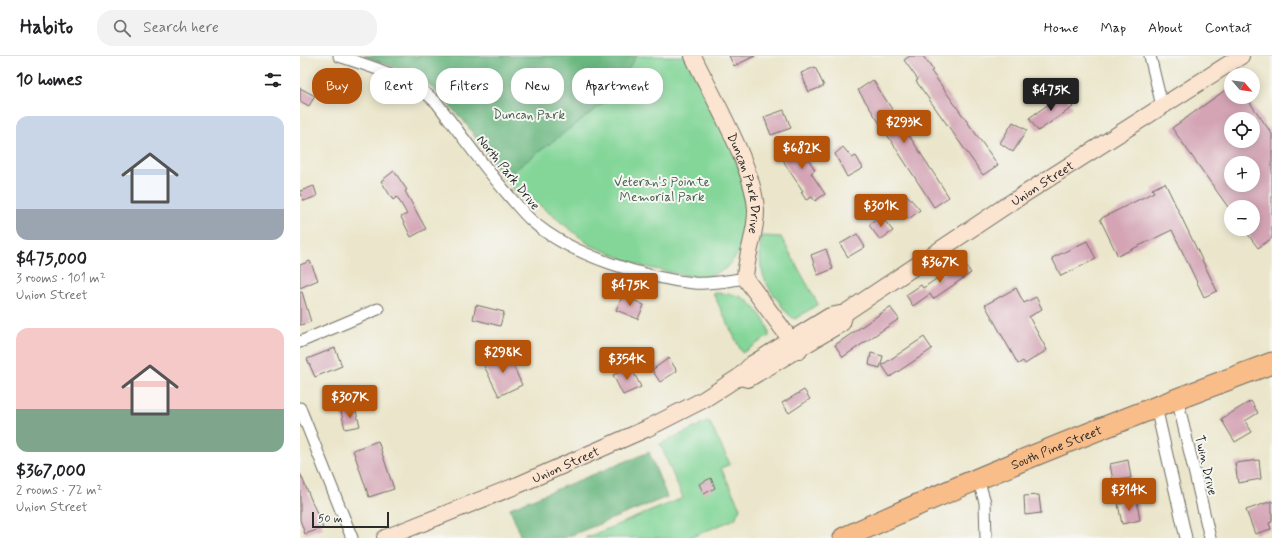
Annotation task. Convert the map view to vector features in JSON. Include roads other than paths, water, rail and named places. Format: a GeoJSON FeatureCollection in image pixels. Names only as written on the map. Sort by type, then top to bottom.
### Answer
{"type":"FeatureCollection","features":[{"type":"Feature","properties":{"kind":"highway","name":"South Pine Street"},"geometry":{"type":"LineString","coordinates":[[844,538],[978,479],[1177,398],[1272,363]]}},
{"type":"Feature","properties":{"kind":"main road","name":"Duncan Park Drive"},"geometry":{"type":"LineString","coordinates":[[693,56],[737,147],[754,195],[756,220],[746,263],[745,278]]}},
{"type":"Feature","properties":{"kind":"main road","name":"Union Street"},"geometry":{"type":"LineString","coordinates":[[385,538],[593,453],[703,400],[738,377],[748,379],[794,346],[842,323],[845,313],[1004,207],[1241,56]]}},
{"type":"Feature","properties":{"kind":"main road"},"geometry":{"type":"LineString","coordinates":[[745,278],[794,346]]}},
{"type":"Feature","properties":{"kind":"street","name":"North Park Drive"},"geometry":{"type":"LineString","coordinates":[[339,56],[399,77],[426,93],[437,103],[499,186],[531,221],[546,233],[581,251],[643,273],[695,283],[722,282],[745,278]]}},
{"type":"Feature","properties":{"kind":"street"},"geometry":{"type":"LineString","coordinates":[[1150,56],[1162,106]]}},
{"type":"Feature","properties":{"kind":"street"},"geometry":{"type":"LineString","coordinates":[[300,342],[378,310]]}},
{"type":"Feature","properties":{"kind":"street","name":"Twin Drive"},"geometry":{"type":"LineString","coordinates":[[1177,398],[1210,538]]}},
{"type":"Feature","properties":{"kind":"street"},"geometry":{"type":"LineString","coordinates":[[1156,407],[1186,538]]}},
{"type":"Feature","properties":{"kind":"street"},"geometry":{"type":"LineString","coordinates":[[300,408],[352,538]]}},
{"type":"Feature","properties":{"kind":"street"},"geometry":{"type":"LineString","coordinates":[[978,479],[985,502],[986,538]]}},
{"type":"Feature","properties":{"kind":"park label","name":"Duncan Park"},"geometry":{"type":"Point","coordinates":[529,114]}},
{"type":"Feature","properties":{"kind":"park label","name":"Veteran's Pointe Memorial Park"},"geometry":{"type":"Point","coordinates":[662,188]}}]}
